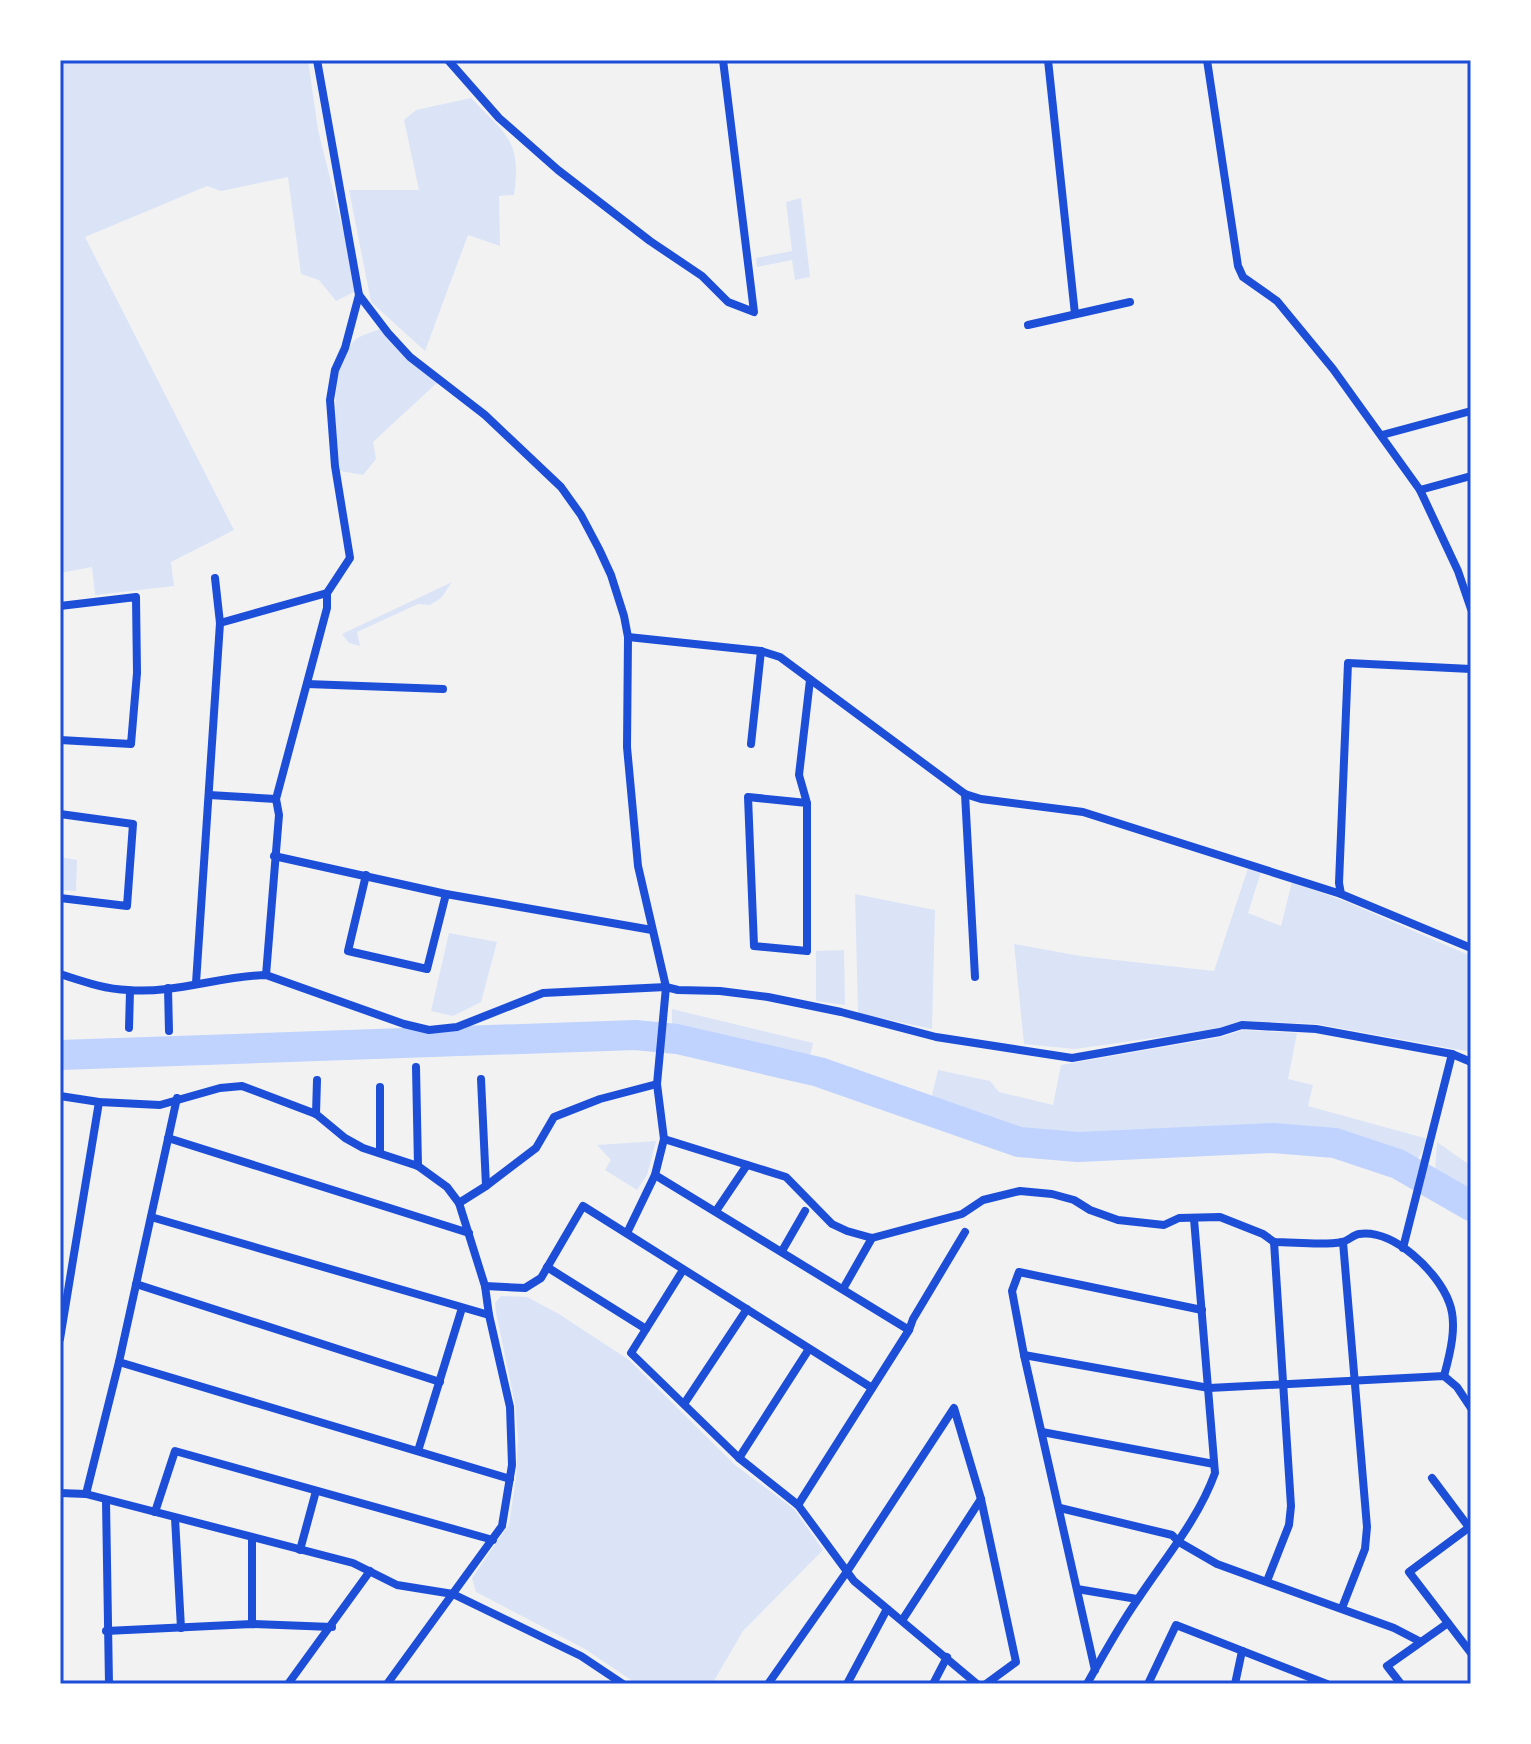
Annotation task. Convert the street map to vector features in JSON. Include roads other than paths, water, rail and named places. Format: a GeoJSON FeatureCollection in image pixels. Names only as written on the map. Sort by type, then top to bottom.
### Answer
{"type":"FeatureCollection","features":[{"type":"Feature","properties":{"kind":"street"},"geometry":{"type":"LineString","coordinates":[[266,975],[279,815],[276,799],[327,608],[327,593],[350,558],[335,466],[330,400],[335,370],[345,348],[359,295],[317,60]]}},
{"type":"Feature","properties":{"kind":"street"},"geometry":{"type":"LineString","coordinates":[[448,60],[499,118],[558,170],[650,241],[702,276],[728,302],[754,312],[723,60]]}},
{"type":"Feature","properties":{"kind":"street"},"geometry":{"type":"LineString","coordinates":[[1048,60],[1075,314]]}},
{"type":"Feature","properties":{"kind":"street"},"geometry":{"type":"LineString","coordinates":[[1207,60],[1238,266],[1243,277],[1277,301],[1382,435],[1420,490],[1458,571],[1471,609]]}},
{"type":"Feature","properties":{"kind":"street"},"geometry":{"type":"LineString","coordinates":[[359,295],[410,357],[485,415],[561,487],[581,515],[611,575],[628,637],[627,747],[638,866],[666,987],[657,1084],[664,1139],[655,1175],[627,1233]]}},
{"type":"Feature","properties":{"kind":"street"},"geometry":{"type":"LineString","coordinates":[[1028,325],[1130,302]]}},
{"type":"Feature","properties":{"kind":"street"},"geometry":{"type":"LineString","coordinates":[[1382,435],[1471,411]]}},
{"type":"Feature","properties":{"kind":"street"},"geometry":{"type":"LineString","coordinates":[[1420,490],[1471,476]]}},
{"type":"Feature","properties":{"kind":"street"},"geometry":{"type":"LineString","coordinates":[[196,983],[220,623],[215,578]]}},
{"type":"Feature","properties":{"kind":"street"},"geometry":{"type":"LineString","coordinates":[[220,623],[327,593]]}},
{"type":"Feature","properties":{"kind":"street"},"geometry":{"type":"LineString","coordinates":[[60,606],[136,597],[137,673],[131,744],[60,740]]}},
{"type":"Feature","properties":{"kind":"street"},"geometry":{"type":"LineString","coordinates":[[628,637],[761,651],[780,657],[965,794],[981,799],[1083,812],[1341,894],[1471,948]]}},
{"type":"Feature","properties":{"kind":"street"},"geometry":{"type":"LineString","coordinates":[[751,744],[761,651]]}},
{"type":"Feature","properties":{"kind":"street"},"geometry":{"type":"LineString","coordinates":[[1341,894],[1348,663],[1471,669]]}},
{"type":"Feature","properties":{"kind":"street"},"geometry":{"type":"LineString","coordinates":[[807,803],[748,797],[754,946],[807,951],[807,803],[799,775],[810,680]]}},
{"type":"Feature","properties":{"kind":"street"},"geometry":{"type":"LineString","coordinates":[[307,684],[443,689]]}},
{"type":"Feature","properties":{"kind":"street"},"geometry":{"type":"LineString","coordinates":[[965,794],[975,977]]}},
{"type":"Feature","properties":{"kind":"street"},"geometry":{"type":"LineString","coordinates":[[209,795],[276,799]]}},
{"type":"Feature","properties":{"kind":"street"},"geometry":{"type":"LineString","coordinates":[[60,814],[133,824],[127,906],[60,898]]}},
{"type":"Feature","properties":{"kind":"street"},"geometry":{"type":"LineString","coordinates":[[274,856],[446,894],[652,930]]}},
{"type":"Feature","properties":{"kind":"street"},"geometry":{"type":"LineString","coordinates":[[366,875],[348,951],[427,969],[446,894]]}},
{"type":"Feature","properties":{"kind":"street"},"geometry":{"type":"LineString","coordinates":[[60,974],[130,991],[243,975],[266,975],[429,1030],[457,1027],[543,993],[666,987],[768,997],[936,1037],[1072,1058],[1220,1032],[1242,1025],[1316,1029],[1452,1054],[1471,1062]]}},
{"type":"Feature","properties":{"kind":"street"},"geometry":{"type":"LineString","coordinates":[[168,988],[169,1031]]}},
{"type":"Feature","properties":{"kind":"street"},"geometry":{"type":"LineString","coordinates":[[129,1028],[130,991]]}},
{"type":"Feature","properties":{"kind":"street"},"geometry":{"type":"LineString","coordinates":[[1403,1248],[1452,1054]]}},
{"type":"Feature","properties":{"kind":"street"},"geometry":{"type":"LineString","coordinates":[[416,1067],[418,1166]]}},
{"type":"Feature","properties":{"kind":"street"},"geometry":{"type":"LineString","coordinates":[[481,1079],[486,1186]]}},
{"type":"Feature","properties":{"kind":"street"},"geometry":{"type":"LineString","coordinates":[[316,1114],[317,1080]]}},
{"type":"Feature","properties":{"kind":"street"},"geometry":{"type":"LineString","coordinates":[[459,1203],[536,1148],[554,1117],[600,1099],[657,1084]]}},
{"type":"Feature","properties":{"kind":"street"},"geometry":{"type":"LineString","coordinates":[[60,1096],[99,1102],[160,1105],[220,1088],[242,1086],[316,1114],[345,1138],[418,1166],[447,1187],[459,1203],[485,1286],[510,1407],[513,1440],[510,1479],[502,1526],[387,1684]]}},
{"type":"Feature","properties":{"kind":"street"},"geometry":{"type":"LineString","coordinates":[[380,1087],[380,1153]]}},
{"type":"Feature","properties":{"kind":"street"},"geometry":{"type":"LineString","coordinates":[[86,1494],[119,1362],[177,1098]]}},
{"type":"Feature","properties":{"kind":"street"},"geometry":{"type":"LineString","coordinates":[[60,1339],[99,1102]]}},
{"type":"Feature","properties":{"kind":"street"},"geometry":{"type":"LineString","coordinates":[[168,1138],[469,1233]]}},
{"type":"Feature","properties":{"kind":"street"},"geometry":{"type":"LineString","coordinates":[[664,1139],[786,1177],[832,1224],[872,1238],[962,1214],[983,1200],[1020,1191],[1074,1200],[1090,1210],[1118,1220],[1164,1225],[1179,1218],[1220,1217],[1263,1234],[1274,1242],[1343,1242],[1359,1234],[1383,1237],[1403,1248],[1437,1279],[1450,1303],[1452,1336],[1444,1376]]}},
{"type":"Feature","properties":{"kind":"street"},"geometry":{"type":"LineString","coordinates":[[716,1211],[747,1165]]}},
{"type":"Feature","properties":{"kind":"street"},"geometry":{"type":"LineString","coordinates":[[655,1175],[909,1330]]}},
{"type":"Feature","properties":{"kind":"street"},"geometry":{"type":"LineString","coordinates":[[485,1286],[525,1288],[541,1278],[583,1206],[872,1388]]}},
{"type":"Feature","properties":{"kind":"street"},"geometry":{"type":"LineString","coordinates":[[782,1251],[805,1211]]}},
{"type":"Feature","properties":{"kind":"street"},"geometry":{"type":"LineString","coordinates":[[151,1217],[489,1315]]}},
{"type":"Feature","properties":{"kind":"street"},"geometry":{"type":"LineString","coordinates":[[1087,1684],[1137,1599],[1179,1542],[1215,1473],[1194,1219]]}},
{"type":"Feature","properties":{"kind":"street"},"geometry":{"type":"LineString","coordinates":[[798,1505],[909,1330],[965,1232]]}},
{"type":"Feature","properties":{"kind":"street"},"geometry":{"type":"LineString","coordinates":[[843,1289],[872,1238]]}},
{"type":"Feature","properties":{"kind":"street"},"geometry":{"type":"LineString","coordinates":[[1267,1581],[1289,1525],[1291,1506],[1274,1242]]}},
{"type":"Feature","properties":{"kind":"street"},"geometry":{"type":"LineString","coordinates":[[1342,1608],[1365,1549],[1367,1527],[1343,1242]]}},
{"type":"Feature","properties":{"kind":"street"},"geometry":{"type":"LineString","coordinates":[[547,1267],[646,1329]]}},
{"type":"Feature","properties":{"kind":"street"},"geometry":{"type":"LineString","coordinates":[[683,1270],[631,1353],[739,1458],[798,1505],[854,1581],[977,1684]]}},
{"type":"Feature","properties":{"kind":"street"},"geometry":{"type":"LineString","coordinates":[[1095,1670],[1012,1291],[1019,1272],[1202,1310]]}},
{"type":"Feature","properties":{"kind":"street"},"geometry":{"type":"LineString","coordinates":[[136,1284],[440,1382]]}},
{"type":"Feature","properties":{"kind":"street"},"geometry":{"type":"LineString","coordinates":[[418,1451],[462,1308]]}},
{"type":"Feature","properties":{"kind":"street"},"geometry":{"type":"LineString","coordinates":[[684,1404],[747,1309]]}},
{"type":"Feature","properties":{"kind":"street"},"geometry":{"type":"LineString","coordinates":[[739,1458],[809,1349]]}},
{"type":"Feature","properties":{"kind":"street"},"geometry":{"type":"LineString","coordinates":[[1024,1355],[1209,1388],[1444,1376],[1457,1387],[1471,1408]]}},
{"type":"Feature","properties":{"kind":"street"},"geometry":{"type":"LineString","coordinates":[[119,1362],[510,1479]]}},
{"type":"Feature","properties":{"kind":"street"},"geometry":{"type":"LineString","coordinates":[[1457,1387],[1471,1388]]}},
{"type":"Feature","properties":{"kind":"street"},"geometry":{"type":"LineString","coordinates":[[768,1684],[848,1570],[954,1408],[981,1499],[1016,1662],[986,1684]]}},
{"type":"Feature","properties":{"kind":"street"},"geometry":{"type":"LineString","coordinates":[[1042,1432],[1214,1464]]}},
{"type":"Feature","properties":{"kind":"street"},"geometry":{"type":"LineString","coordinates":[[155,1512],[175,1451],[493,1540]]}},
{"type":"Feature","properties":{"kind":"street"},"geometry":{"type":"LineString","coordinates":[[1432,1478],[1470,1528],[1409,1572],[1471,1653]]}},
{"type":"Feature","properties":{"kind":"street"},"geometry":{"type":"LineString","coordinates":[[300,1550],[316,1491]]}},
{"type":"Feature","properties":{"kind":"street"},"geometry":{"type":"LineString","coordinates":[[60,1493],[86,1494],[353,1563],[397,1585],[453,1594],[581,1656],[623,1684]]}},
{"type":"Feature","properties":{"kind":"street"},"geometry":{"type":"LineString","coordinates":[[903,1619],[981,1499]]}},
{"type":"Feature","properties":{"kind":"street"},"geometry":{"type":"LineString","coordinates":[[106,1501],[109,1684]]}},
{"type":"Feature","properties":{"kind":"street"},"geometry":{"type":"LineString","coordinates":[[1060,1508],[1172,1535],[1217,1564],[1342,1608],[1419,1641]]}},
{"type":"Feature","properties":{"kind":"street"},"geometry":{"type":"LineString","coordinates":[[175,1518],[181,1628]]}},
{"type":"Feature","properties":{"kind":"street"},"geometry":{"type":"LineString","coordinates":[[252,1538],[252,1624]]}},
{"type":"Feature","properties":{"kind":"street"},"geometry":{"type":"LineString","coordinates":[[288,1684],[370,1571]]}},
{"type":"Feature","properties":{"kind":"street"},"geometry":{"type":"LineString","coordinates":[[1077,1589],[1137,1599]]}},
{"type":"Feature","properties":{"kind":"street"},"geometry":{"type":"LineString","coordinates":[[847,1684],[887,1609]]}},
{"type":"Feature","properties":{"kind":"street"},"geometry":{"type":"LineString","coordinates":[[1401,1684],[1387,1666],[1448,1623]]}},
{"type":"Feature","properties":{"kind":"street"},"geometry":{"type":"LineString","coordinates":[[106,1631],[252,1624],[332,1627]]}},
{"type":"Feature","properties":{"kind":"street"},"geometry":{"type":"LineString","coordinates":[[1148,1684],[1176,1625],[1310,1681],[1327,1684]]}},
{"type":"Feature","properties":{"kind":"street"},"geometry":{"type":"LineString","coordinates":[[1235,1684],[1242,1651]]}},
{"type":"Feature","properties":{"kind":"street"},"geometry":{"type":"LineString","coordinates":[[933,1684],[947,1657]]}},
{"type":"Feature","properties":{"kind":"waterway"},"geometry":{"type":"LineString","coordinates":[[60,1055],[635,1035],[677,1039],[819,1072],[1019,1142],[1078,1147],[1273,1138],[1335,1143],[1398,1164],[1471,1206]]}}]}
